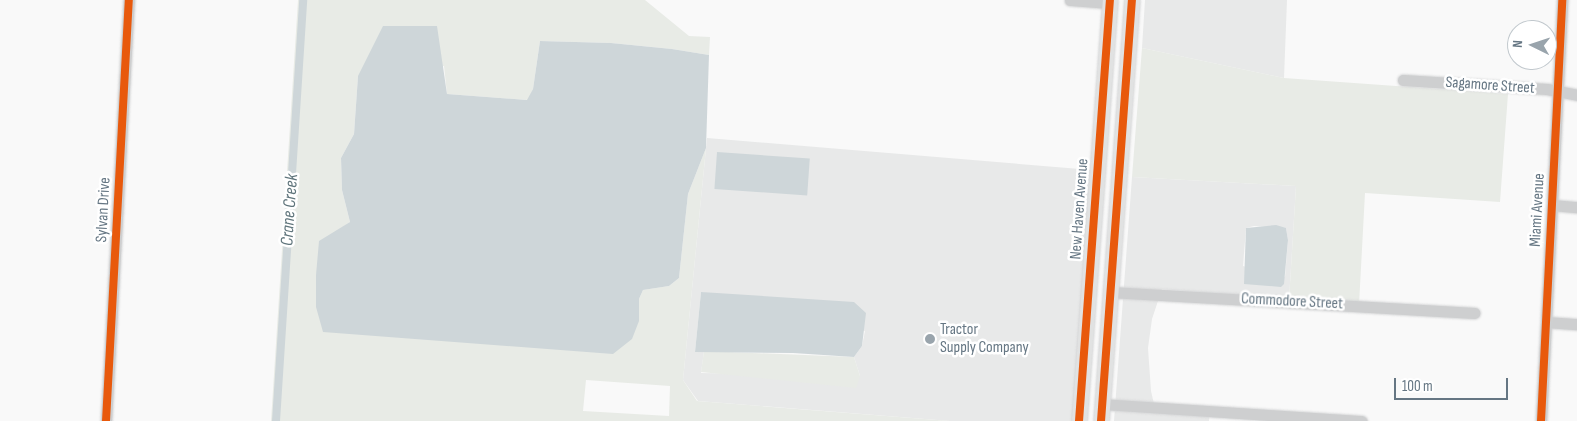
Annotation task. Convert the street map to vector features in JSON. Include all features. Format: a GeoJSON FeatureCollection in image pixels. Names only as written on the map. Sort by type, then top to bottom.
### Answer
{"type":"FeatureCollection","features":[{"type":"Feature","properties":{"kind":"main road"},"geometry":{"type":"LineString","coordinates":[[1101,421],[1132,0]]}},
{"type":"Feature","properties":{"kind":"main road","name":"New Haven Avenue"},"geometry":{"type":"LineString","coordinates":[[1079,421],[1110,2]]}},
{"type":"Feature","properties":{"kind":"main road"},"geometry":{"type":"LineString","coordinates":[[1097,170],[1105,175],[1110,182],[1113,252]]}},
{"type":"Feature","properties":{"kind":"main road"},"geometry":{"type":"LineString","coordinates":[[1093,233],[1097,248],[1097,277],[1110,292]]}},
{"type":"Feature","properties":{"kind":"main road"},"geometry":{"type":"LineString","coordinates":[[1083,365],[1089,387],[1102,404]]}},
{"type":"Feature","properties":{"kind":"street","name":"Sylvan Drive"},"geometry":{"type":"LineString","coordinates":[[106,421],[129,0]]}},
{"type":"Feature","properties":{"kind":"street"},"geometry":{"type":"LineString","coordinates":[[1070,0],[1110,2]]}},
{"type":"Feature","properties":{"kind":"street","name":"Miami Avenue"},"geometry":{"type":"LineString","coordinates":[[1541,421],[1562,0]]}},
{"type":"Feature","properties":{"kind":"street","name":"Sagamore Street"},"geometry":{"type":"LineString","coordinates":[[1403,80],[1557,91],[1577,95]]}},
{"type":"Feature","properties":{"kind":"street"},"geometry":{"type":"LineString","coordinates":[[1552,205],[1577,207]]}},
{"type":"Feature","properties":{"kind":"street","name":"Commodore Street"},"geometry":{"type":"LineString","coordinates":[[1110,292],[1474,313]]}},
{"type":"Feature","properties":{"kind":"street"},"geometry":{"type":"LineString","coordinates":[[1546,322],[1577,324]]}},
{"type":"Feature","properties":{"kind":"street"},"geometry":{"type":"LineString","coordinates":[[1102,404],[1361,421]]}},
{"type":"Feature","properties":{"kind":"shaded area"},"geometry":{"type":"Polygon","coordinates":[[[298,0],[645,0],[689,36],[710,37],[709,55],[611,43],[540,41],[533,89],[528,100],[447,94],[444,66],[358,76],[354,134],[341,158],[342,190],[350,222],[336,232],[316,275],[316,307],[639,321],[639,299],[643,290],[669,286],[679,278],[688,194],[706,148],[683,380],[697,401],[950,421],[271,421],[298,0]],[[586,380],[583,411],[669,416],[670,386],[586,380]]]}},
{"type":"Feature","properties":{"kind":"shaded area"},"geometry":{"type":"Polygon","coordinates":[[[1145,0],[1287,0],[1284,78],[1142,48],[1145,0]]]}},
{"type":"Feature","properties":{"kind":"shaded area"},"geometry":{"type":"Polygon","coordinates":[[[383,26],[437,26],[447,94],[527,100],[533,89],[540,41],[611,43],[709,55],[706,148],[688,194],[679,278],[669,286],[643,290],[639,299],[639,321],[632,339],[613,354],[323,332],[316,307],[319,241],[350,222],[342,190],[341,158],[354,134],[358,76],[383,26]]]}},
{"type":"Feature","properties":{"kind":"shaded area"},"geometry":{"type":"Polygon","coordinates":[[[1142,48],[1284,78],[1508,94],[1500,202],[1365,193],[1359,305],[1289,300],[1296,186],[1132,177],[1142,48]]]}},
{"type":"Feature","properties":{"kind":"shaded area"},"geometry":{"type":"Polygon","coordinates":[[[707,138],[1092,170],[1074,421],[950,421],[698,401],[683,380],[707,138]],[[701,292],[695,352],[704,351],[701,373],[860,376],[854,357],[862,346],[865,331],[701,292]]]}},
{"type":"Feature","properties":{"kind":"shaded area"},"geometry":{"type":"Polygon","coordinates":[[[717,152],[810,158],[807,195],[714,189],[717,152]]]}},
{"type":"Feature","properties":{"kind":"shaded area"},"geometry":{"type":"Polygon","coordinates":[[[1132,177],[1296,186],[1289,300],[1162,289],[1152,319],[1148,348],[1151,391],[1154,404],[1210,409],[1209,421],[1114,421],[1132,177]],[[1254,226],[1246,228],[1243,266],[1285,277],[1288,240],[1286,228],[1254,226]]]}},
{"type":"Feature","properties":{"kind":"shaded area"},"geometry":{"type":"Polygon","coordinates":[[[1276,225],[1286,228],[1288,240],[1284,284],[1281,287],[1244,284],[1246,228],[1276,225]]]}},
{"type":"Feature","properties":{"kind":"shaded area"},"geometry":{"type":"Polygon","coordinates":[[[701,292],[854,302],[866,313],[862,346],[854,357],[793,353],[695,352],[701,292]]]}},
{"type":"Feature","properties":{"kind":"shaded area"},"geometry":{"type":"Polygon","coordinates":[[[704,351],[854,357],[860,376],[856,388],[701,372],[704,351]]]}},
{"type":"Feature","properties":{"kind":"waterway","name":"Crane Creek"},"geometry":{"type":"LineString","coordinates":[[276,421],[303,0]]}},
{"type":"Feature","properties":{"kind":"cycle path"},"geometry":{"type":"LineString","coordinates":[[106,421],[129,0]]}},
{"type":"Feature","properties":{"kind":"cycle path"},"geometry":{"type":"LineString","coordinates":[[1079,421],[1110,0]]}},
{"type":"Feature","properties":{"kind":"cycle path"},"geometry":{"type":"LineString","coordinates":[[1101,421],[1132,0]]}},
{"type":"Feature","properties":{"kind":"cycle path"},"geometry":{"type":"LineString","coordinates":[[1541,421],[1562,0]]}},
{"type":"Feature","properties":{"kind":"place","name":"Tractor Supply Company"},"geometry":{"type":"Point","coordinates":[930,339]}}]}
